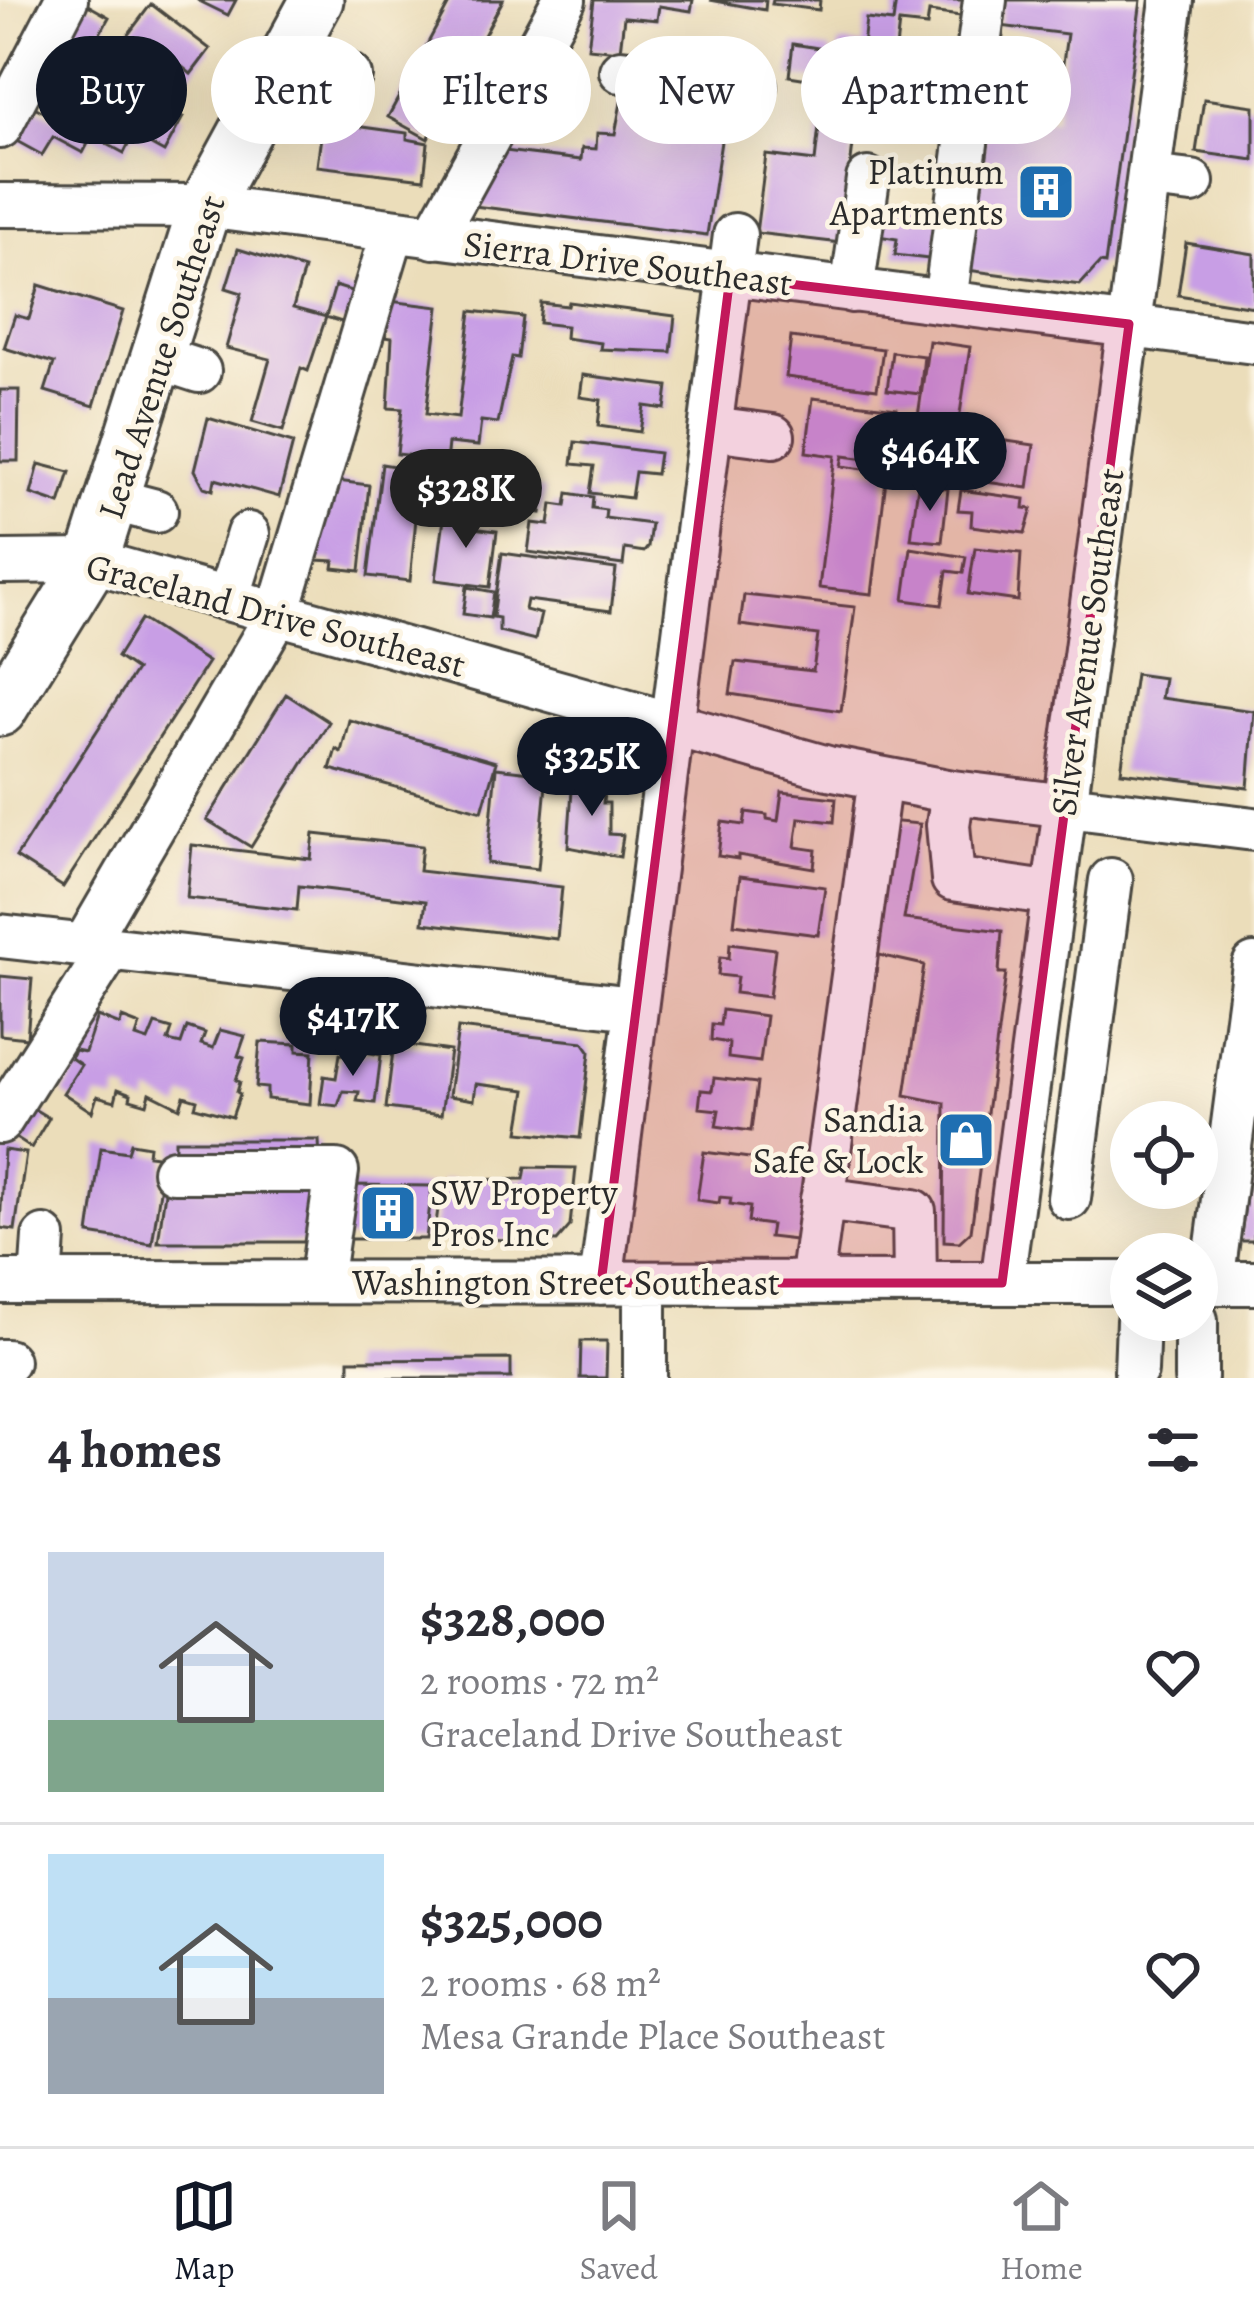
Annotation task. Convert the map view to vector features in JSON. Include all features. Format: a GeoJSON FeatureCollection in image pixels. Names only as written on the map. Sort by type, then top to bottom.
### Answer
{"type":"FeatureCollection","features":[{"type":"Feature","properties":{"kind":"main road","name":"Lead Avenue Southeast"},"geometry":{"type":"LineString","coordinates":[[297,36],[317,0]]}},
{"type":"Feature","properties":{"kind":"main road","name":"Lead Avenue Southeast"},"geometry":{"type":"LineString","coordinates":[[0,710],[53,659],[92,561],[135,505],[179,364],[206,206],[239,144]]}},
{"type":"Feature","properties":{"kind":"street"},"geometry":{"type":"LineString","coordinates":[[0,127],[66,0]]}},
{"type":"Feature","properties":{"kind":"street"},"geometry":{"type":"LineString","coordinates":[[0,1122],[16,1071],[123,943],[186,782],[278,613],[354,383],[414,240],[522,83],[564,0]]}},
{"type":"Feature","properties":{"kind":"street"},"geometry":{"type":"LineString","coordinates":[[945,302],[983,66],[985,0]]}},
{"type":"Feature","properties":{"kind":"street","name":"Silver Avenue Southeast"},"geometry":{"type":"LineString","coordinates":[[1002,1283],[1066,804],[1102,402],[1129,324],[1148,177],[1179,28]]}},
{"type":"Feature","properties":{"kind":"street"},"geometry":{"type":"LineString","coordinates":[[1148,177],[1192,182]]}},
{"type":"Feature","properties":{"kind":"street"},"geometry":{"type":"LineString","coordinates":[[852,292],[868,178]]}},
{"type":"Feature","properties":{"kind":"street","name":"Sierra Drive Southeast"},"geometry":{"type":"LineString","coordinates":[[0,205],[206,206],[414,240],[732,256],[852,292],[945,302],[1016,330],[1129,324],[1254,342]]}},
{"type":"Feature","properties":{"kind":"street"},"geometry":{"type":"LineString","coordinates":[[602,1282],[732,256]]}},
{"type":"Feature","properties":{"kind":"street"},"geometry":{"type":"LineString","coordinates":[[711,428],[773,436]]}},
{"type":"Feature","properties":{"kind":"street"},"geometry":{"type":"LineString","coordinates":[[228,599],[248,534]]}},
{"type":"Feature","properties":{"kind":"street","name":"Graceland Drive Southeast"},"geometry":{"type":"LineString","coordinates":[[0,562],[92,561],[278,613],[445,674],[675,722],[829,768],[953,792],[1254,829]]}},
{"type":"Feature","properties":{"kind":"street"},"geometry":{"type":"LineString","coordinates":[[811,1282],[838,1129],[880,778]]}},
{"type":"Feature","properties":{"kind":"street"},"geometry":{"type":"LineString","coordinates":[[953,792],[948,825],[953,879],[1054,894]]}},
{"type":"Feature","properties":{"kind":"street"},"geometry":{"type":"LineString","coordinates":[[1069,1198],[1111,880]]}},
{"type":"Feature","properties":{"kind":"street"},"geometry":{"type":"LineString","coordinates":[[0,936],[123,943],[199,958],[268,950],[324,978],[432,984],[517,978],[634,1008]]}},
{"type":"Feature","properties":{"kind":"street"},"geometry":{"type":"LineString","coordinates":[[1218,1267],[1254,969]]}},
{"type":"Feature","properties":{"kind":"street"},"geometry":{"type":"LineString","coordinates":[[1027,1092],[1081,1100]]}},
{"type":"Feature","properties":{"kind":"street"},"geometry":{"type":"LineString","coordinates":[[174,1171],[337,1171],[321,1282]]}},
{"type":"Feature","properties":{"kind":"street"},"geometry":{"type":"LineString","coordinates":[[822,1199],[914,1211],[915,1283]]}},
{"type":"Feature","properties":{"kind":"street"},"geometry":{"type":"LineString","coordinates":[[20,1282],[44,1237]]}},
{"type":"Feature","properties":{"kind":"street","name":"Washington Street Southeast"},"geometry":{"type":"LineString","coordinates":[[20,1282],[268,1300],[321,1282],[1110,1283]]}},
{"type":"Feature","properties":{"kind":"street"},"geometry":{"type":"LineString","coordinates":[[645,1282],[657,1371]]}},
{"type":"Feature","properties":{"kind":"street"},"geometry":{"type":"LineString","coordinates":[[1136,1371],[1137,1341]]}},
{"type":"Feature","properties":{"kind":"street"},"geometry":{"type":"LineString","coordinates":[[1196,1378],[1204,1341]]}},
{"type":"Feature","properties":{"kind":"highlighted area"},"geometry":{"type":"Polygon","coordinates":[[[730,277],[1129,324],[1002,1283],[601,1283],[730,277]]]}},
{"type":"Feature","properties":{"kind":"building"},"geometry":{"type":"Polygon","coordinates":[[[79,0],[109,17],[98,36],[59,36],[79,0]]]}},
{"type":"Feature","properties":{"kind":"building"},"geometry":{"type":"Polygon","coordinates":[[[197,0],[236,0],[228,15],[197,0]]]}},
{"type":"Feature","properties":{"kind":"building"},"geometry":{"type":"Polygon","coordinates":[[[451,0],[503,0],[484,36],[432,36],[451,0]]]}},
{"type":"Feature","properties":{"kind":"building"},"geometry":{"type":"Polygon","coordinates":[[[594,0],[693,0],[691,11],[659,6],[657,20],[624,17],[622,36],[615,36],[615,51],[591,48],[594,0]]]}},
{"type":"Feature","properties":{"kind":"building"},"geometry":{"type":"Polygon","coordinates":[[[710,0],[766,0],[765,10],[710,0]]]}},
{"type":"Feature","properties":{"kind":"building"},"geometry":{"type":"Polygon","coordinates":[[[773,0],[820,0],[819,10],[772,4],[773,0]]]}},
{"type":"Feature","properties":{"kind":"building"},"geometry":{"type":"Polygon","coordinates":[[[896,0],[963,0],[961,16],[929,12],[927,26],[899,23],[897,36],[864,36],[866,19],[893,22],[896,0]]]}},
{"type":"Feature","properties":{"kind":"building","name":"Platinum Apartments"},"geometry":{"type":"Polygon","coordinates":[[[1004,0],[1141,0],[1105,264],[1100,263],[1080,285],[967,270],[984,144],[1071,144],[1071,36],[1000,26],[1004,0]]]}},
{"type":"Feature","properties":{"kind":"building"},"geometry":{"type":"Polygon","coordinates":[[[151,4],[210,49],[191,74],[187,71],[187,36],[127,36],[151,4]]]}},
{"type":"Feature","properties":{"kind":"building"},"geometry":{"type":"Polygon","coordinates":[[[793,44],[801,45],[801,78],[789,76],[793,44]]]}},
{"type":"Feature","properties":{"kind":"building"},"geometry":{"type":"Polygon","coordinates":[[[399,97],[399,123],[388,117],[399,97]]]}},
{"type":"Feature","properties":{"kind":"building"},"geometry":{"type":"Polygon","coordinates":[[[1204,99],[1254,106],[1254,160],[1196,152],[1204,99]]]}},
{"type":"Feature","properties":{"kind":"building"},"geometry":{"type":"Polygon","coordinates":[[[29,104],[36,108],[36,144],[49,144],[42,155],[11,138],[29,104]]]}},
{"type":"Feature","properties":{"kind":"building"},"geometry":{"type":"Polygon","coordinates":[[[375,129],[399,132],[399,144],[428,144],[424,179],[317,166],[320,144],[375,144],[375,129]]]}},
{"type":"Feature","properties":{"kind":"building"},"geometry":{"type":"Polygon","coordinates":[[[597,133],[615,134],[615,144],[721,144],[707,235],[474,206],[505,151],[581,160],[582,148],[596,149],[597,133]]]}},
{"type":"Feature","properties":{"kind":"building"},"geometry":{"type":"Polygon","coordinates":[[[66,144],[88,144],[83,153],[66,144]]]}},
{"type":"Feature","properties":{"kind":"building"},"geometry":{"type":"Polygon","coordinates":[[[107,144],[128,144],[124,153],[107,144]]]}},
{"type":"Feature","properties":{"kind":"building"},"geometry":{"type":"Polygon","coordinates":[[[817,144],[853,144],[841,243],[756,233],[766,155],[815,161],[817,144]]]}},
{"type":"Feature","properties":{"kind":"building"},"geometry":{"type":"Polygon","coordinates":[[[877,203],[942,211],[937,260],[895,255],[897,239],[872,235],[877,203]]]}},
{"type":"Feature","properties":{"kind":"building"},"geometry":{"type":"Polygon","coordinates":[[[1186,243],[1254,254],[1254,307],[1178,295],[1186,243]]]}},
{"type":"Feature","properties":{"kind":"building"},"geometry":{"type":"Polygon","coordinates":[[[238,249],[304,269],[293,308],[326,317],[308,371],[301,368],[283,431],[252,422],[270,359],[226,348],[242,293],[226,288],[238,249]]]}},
{"type":"Feature","properties":{"kind":"building"},"geometry":{"type":"Polygon","coordinates":[[[39,285],[123,311],[94,406],[45,391],[54,363],[4,348],[15,315],[29,319],[39,285]]]}},
{"type":"Feature","properties":{"kind":"building"},"geometry":{"type":"Polygon","coordinates":[[[335,286],[364,295],[355,326],[326,317],[335,286]]]}},
{"type":"Feature","properties":{"kind":"building"},"geometry":{"type":"Polygon","coordinates":[[[389,301],[439,307],[426,414],[458,418],[471,311],[523,317],[518,358],[512,357],[498,423],[481,421],[478,446],[448,443],[444,483],[429,481],[422,517],[416,518],[410,581],[368,576],[382,464],[423,471],[425,457],[397,454],[402,409],[388,408],[392,338],[385,337],[389,301]]]}},
{"type":"Feature","properties":{"kind":"building"},"geometry":{"type":"Polygon","coordinates":[[[569,302],[675,316],[671,352],[600,349],[601,343],[565,338],[566,326],[539,323],[541,303],[568,306],[569,302]]]}},
{"type":"Feature","properties":{"kind":"building"},"geometry":{"type":"Polygon","coordinates":[[[791,337],[883,349],[877,389],[786,377],[791,337]]]}},
{"type":"Feature","properties":{"kind":"building"},"geometry":{"type":"Polygon","coordinates":[[[929,341],[970,347],[957,434],[1034,445],[1028,488],[910,471],[929,341]]]}},
{"type":"Feature","properties":{"kind":"building"},"geometry":{"type":"Polygon","coordinates":[[[892,352],[924,356],[920,394],[887,390],[892,352]]]}},
{"type":"Feature","properties":{"kind":"building"},"geometry":{"type":"Polygon","coordinates":[[[583,375],[668,386],[665,409],[644,406],[640,432],[598,426],[601,400],[580,397],[583,375]]]}},
{"type":"Feature","properties":{"kind":"building"},"geometry":{"type":"Polygon","coordinates":[[[0,390],[19,390],[18,461],[0,461],[0,390]]]}},
{"type":"Feature","properties":{"kind":"building"},"geometry":{"type":"Polygon","coordinates":[[[813,398],[897,408],[891,462],[843,456],[841,466],[887,472],[872,594],[819,588],[835,456],[806,452],[813,398]]]}},
{"type":"Feature","properties":{"kind":"building"},"geometry":{"type":"Polygon","coordinates":[[[208,418],[293,443],[279,497],[215,479],[213,490],[204,487],[195,470],[208,418]]]}},
{"type":"Feature","properties":{"kind":"building"},"geometry":{"type":"Polygon","coordinates":[[[575,442],[659,453],[656,474],[635,472],[631,498],[590,493],[594,466],[572,464],[575,442]]]}},
{"type":"Feature","properties":{"kind":"building"},"geometry":{"type":"Polygon","coordinates":[[[39,464],[70,472],[60,504],[31,494],[39,464]]]}},
{"type":"Feature","properties":{"kind":"building"},"geometry":{"type":"Polygon","coordinates":[[[337,481],[369,485],[360,571],[333,568],[334,561],[317,560],[323,520],[337,481]]]}},
{"type":"Feature","properties":{"kind":"building"},"geometry":{"type":"Polygon","coordinates":[[[517,485],[545,489],[541,513],[513,509],[517,485]]]}},
{"type":"Feature","properties":{"kind":"building"},"geometry":{"type":"Polygon","coordinates":[[[918,485],[948,489],[942,542],[911,539],[918,485]]]}},
{"type":"Feature","properties":{"kind":"building"},"geometry":{"type":"Polygon","coordinates":[[[961,490],[1025,499],[1024,508],[1032,509],[1025,533],[971,526],[972,511],[958,510],[961,490]]]}},
{"type":"Feature","properties":{"kind":"building"},"geometry":{"type":"Polygon","coordinates":[[[568,493],[593,497],[592,508],[606,510],[605,518],[651,524],[648,547],[644,552],[625,549],[623,565],[528,552],[532,523],[549,525],[552,504],[566,506],[568,493]]]}},
{"type":"Feature","properties":{"kind":"building"},"geometry":{"type":"Polygon","coordinates":[[[445,511],[474,514],[472,528],[497,531],[490,587],[436,580],[445,511]]]}},
{"type":"Feature","properties":{"kind":"building"},"geometry":{"type":"Polygon","coordinates":[[[911,548],[966,557],[963,573],[947,571],[942,605],[904,600],[911,548]]]}},
{"type":"Feature","properties":{"kind":"building"},"geometry":{"type":"Polygon","coordinates":[[[975,548],[1021,553],[1018,601],[968,594],[975,548]]]}},
{"type":"Feature","properties":{"kind":"building"},"geometry":{"type":"Polygon","coordinates":[[[502,553],[616,569],[611,611],[527,600],[525,610],[541,614],[535,640],[499,631],[499,618],[493,617],[502,553]]]}},
{"type":"Feature","properties":{"kind":"building"},"geometry":{"type":"Polygon","coordinates":[[[467,587],[494,592],[490,618],[463,614],[467,587]]]}},
{"type":"Feature","properties":{"kind":"building"},"geometry":{"type":"Polygon","coordinates":[[[744,595],[855,607],[841,711],[730,694],[735,662],[813,671],[818,635],[740,625],[744,595]]]}},
{"type":"Feature","properties":{"kind":"building"},"geometry":{"type":"Polygon","coordinates":[[[141,619],[208,662],[63,887],[16,857],[136,670],[117,657],[141,619]]]}},
{"type":"Feature","properties":{"kind":"building"},"geometry":{"type":"Polygon","coordinates":[[[1135,674],[1164,678],[1161,698],[1254,711],[1248,788],[1121,772],[1135,674]]]}},
{"type":"Feature","properties":{"kind":"building"},"geometry":{"type":"Polygon","coordinates":[[[286,694],[329,722],[251,847],[207,820],[286,694]]]}},
{"type":"Feature","properties":{"kind":"building"},"geometry":{"type":"Polygon","coordinates":[[[349,720],[496,762],[482,811],[330,769],[336,749],[341,752],[349,720]]]}},
{"type":"Feature","properties":{"kind":"building"},"geometry":{"type":"Polygon","coordinates":[[[566,731],[614,737],[624,753],[620,779],[561,773],[566,731]]]}},
{"type":"Feature","properties":{"kind":"building"},"geometry":{"type":"Polygon","coordinates":[[[496,768],[547,774],[538,869],[487,863],[496,768]]]}},
{"type":"Feature","properties":{"kind":"building"},"geometry":{"type":"Polygon","coordinates":[[[573,776],[605,780],[603,803],[609,803],[609,834],[623,835],[620,857],[568,847],[573,776]]]}},
{"type":"Feature","properties":{"kind":"building"},"geometry":{"type":"Polygon","coordinates":[[[782,792],[836,798],[834,822],[799,818],[795,847],[816,850],[814,868],[718,856],[722,822],[744,825],[746,812],[778,821],[782,792]]]}},
{"type":"Feature","properties":{"kind":"building"},"geometry":{"type":"Polygon","coordinates":[[[877,820],[920,824],[904,919],[1002,931],[999,973],[1006,973],[971,1231],[959,1242],[944,1241],[945,1103],[905,1095],[924,965],[861,951],[877,820]]]}},
{"type":"Feature","properties":{"kind":"building"},"geometry":{"type":"Polygon","coordinates":[[[314,834],[422,846],[419,871],[562,887],[557,939],[423,923],[426,901],[299,886],[297,910],[187,898],[192,845],[311,859],[314,834]]]}},
{"type":"Feature","properties":{"kind":"building"},"geometry":{"type":"Polygon","coordinates":[[[740,876],[825,887],[818,935],[734,924],[740,876]]]}},
{"type":"Feature","properties":{"kind":"building"},"geometry":{"type":"Polygon","coordinates":[[[730,943],[775,949],[769,997],[735,993],[737,977],[718,975],[720,957],[729,958],[730,943]]]}},
{"type":"Feature","properties":{"kind":"building"},"geometry":{"type":"Polygon","coordinates":[[[0,976],[32,979],[27,1038],[0,1035],[0,976]]]}},
{"type":"Feature","properties":{"kind":"building"},"geometry":{"type":"Polygon","coordinates":[[[722,1010],[766,1016],[760,1062],[728,1058],[729,1043],[711,1040],[712,1024],[720,1025],[722,1010]]]}},
{"type":"Feature","properties":{"kind":"building"},"geometry":{"type":"Polygon","coordinates":[[[97,1016],[120,1025],[122,1018],[140,1025],[136,1037],[148,1041],[155,1024],[172,1029],[168,1041],[181,1044],[187,1027],[205,1033],[201,1044],[213,1048],[220,1030],[245,1036],[238,1056],[244,1058],[236,1080],[240,1094],[232,1117],[195,1107],[197,1100],[184,1096],[180,1108],[150,1093],[147,1104],[130,1099],[131,1094],[118,1089],[115,1101],[97,1096],[92,1112],[63,1093],[81,1065],[71,1058],[74,1050],[85,1052],[97,1016]]]}},
{"type":"Feature","properties":{"kind":"building"},"geometry":{"type":"Polygon","coordinates":[[[458,1028],[583,1042],[590,1052],[580,1138],[519,1132],[526,1090],[476,1084],[474,1100],[449,1096],[458,1028]]]}},
{"type":"Feature","properties":{"kind":"building"},"geometry":{"type":"Polygon","coordinates":[[[260,1042],[297,1044],[297,1051],[313,1052],[310,1104],[267,1099],[267,1088],[256,1087],[260,1042]]]}},
{"type":"Feature","properties":{"kind":"building"},"geometry":{"type":"Polygon","coordinates":[[[394,1043],[450,1051],[441,1115],[386,1108],[394,1043]]]}},
{"type":"Feature","properties":{"kind":"building"},"geometry":{"type":"Polygon","coordinates":[[[365,1052],[381,1055],[375,1103],[357,1101],[359,1092],[343,1091],[338,1106],[320,1104],[324,1076],[336,1078],[340,1054],[364,1056],[365,1052]]]}},
{"type":"Feature","properties":{"kind":"building"},"geometry":{"type":"Polygon","coordinates":[[[714,1078],[757,1083],[751,1131],[716,1126],[719,1110],[699,1108],[701,1090],[712,1091],[714,1078]]]}},
{"type":"Feature","properties":{"kind":"building"},"geometry":{"type":"Polygon","coordinates":[[[29,1106],[49,1118],[31,1148],[11,1135],[29,1106]]]}},
{"type":"Feature","properties":{"kind":"building"},"geometry":{"type":"Polygon","coordinates":[[[175,1140],[319,1140],[320,1160],[175,1161],[175,1140]]]}},
{"type":"Feature","properties":{"kind":"building"},"geometry":{"type":"Polygon","coordinates":[[[131,1143],[149,1146],[148,1155],[165,1157],[152,1244],[89,1234],[101,1148],[128,1152],[131,1143]]]}},
{"type":"Feature","properties":{"kind":"building"},"geometry":{"type":"Polygon","coordinates":[[[4,1150],[26,1153],[15,1230],[0,1228],[4,1150]]]}},
{"type":"Feature","properties":{"kind":"building"},"geometry":{"type":"Polygon","coordinates":[[[704,1152],[757,1159],[755,1167],[813,1174],[804,1241],[769,1237],[771,1225],[748,1222],[750,1207],[730,1204],[731,1198],[720,1197],[719,1203],[697,1200],[704,1152]]]}},
{"type":"Feature","properties":{"kind":"building"},"geometry":{"type":"Polygon","coordinates":[[[526,1167],[576,1168],[570,1226],[557,1241],[434,1238],[442,1180],[524,1179],[526,1167]]]}},
{"type":"Feature","properties":{"kind":"building"},"geometry":{"type":"Polygon","coordinates":[[[1248,1183],[1254,1183],[1254,1241],[1240,1241],[1248,1183]]]}},
{"type":"Feature","properties":{"kind":"building"},"geometry":{"type":"Polygon","coordinates":[[[166,1185],[323,1187],[314,1242],[158,1242],[166,1185]]]}},
{"type":"Feature","properties":{"kind":"building","name":"SW Property Pros Inc"},"geometry":{"type":"Polygon","coordinates":[[[350,1185],[432,1186],[426,1239],[342,1239],[350,1185]]]}},
{"type":"Feature","properties":{"kind":"building"},"geometry":{"type":"Polygon","coordinates":[[[581,1341],[607,1341],[606,1378],[580,1378],[581,1341]]]}},
{"type":"Feature","properties":{"kind":"building"},"geometry":{"type":"Polygon","coordinates":[[[511,1359],[511,1378],[349,1378],[349,1360],[511,1359]]]}},
{"type":"Feature","properties":{"kind":"place","name":"Platinum Apartments"},"geometry":{"type":"Point","coordinates":[1046,192]}},
{"type":"Feature","properties":{"kind":"place","name":"Sandia Safe & Lock"},"geometry":{"type":"Point","coordinates":[966,1140]}},
{"type":"Feature","properties":{"kind":"place","name":"SW Property Pros Inc"},"geometry":{"type":"Point","coordinates":[388,1213]}}]}
